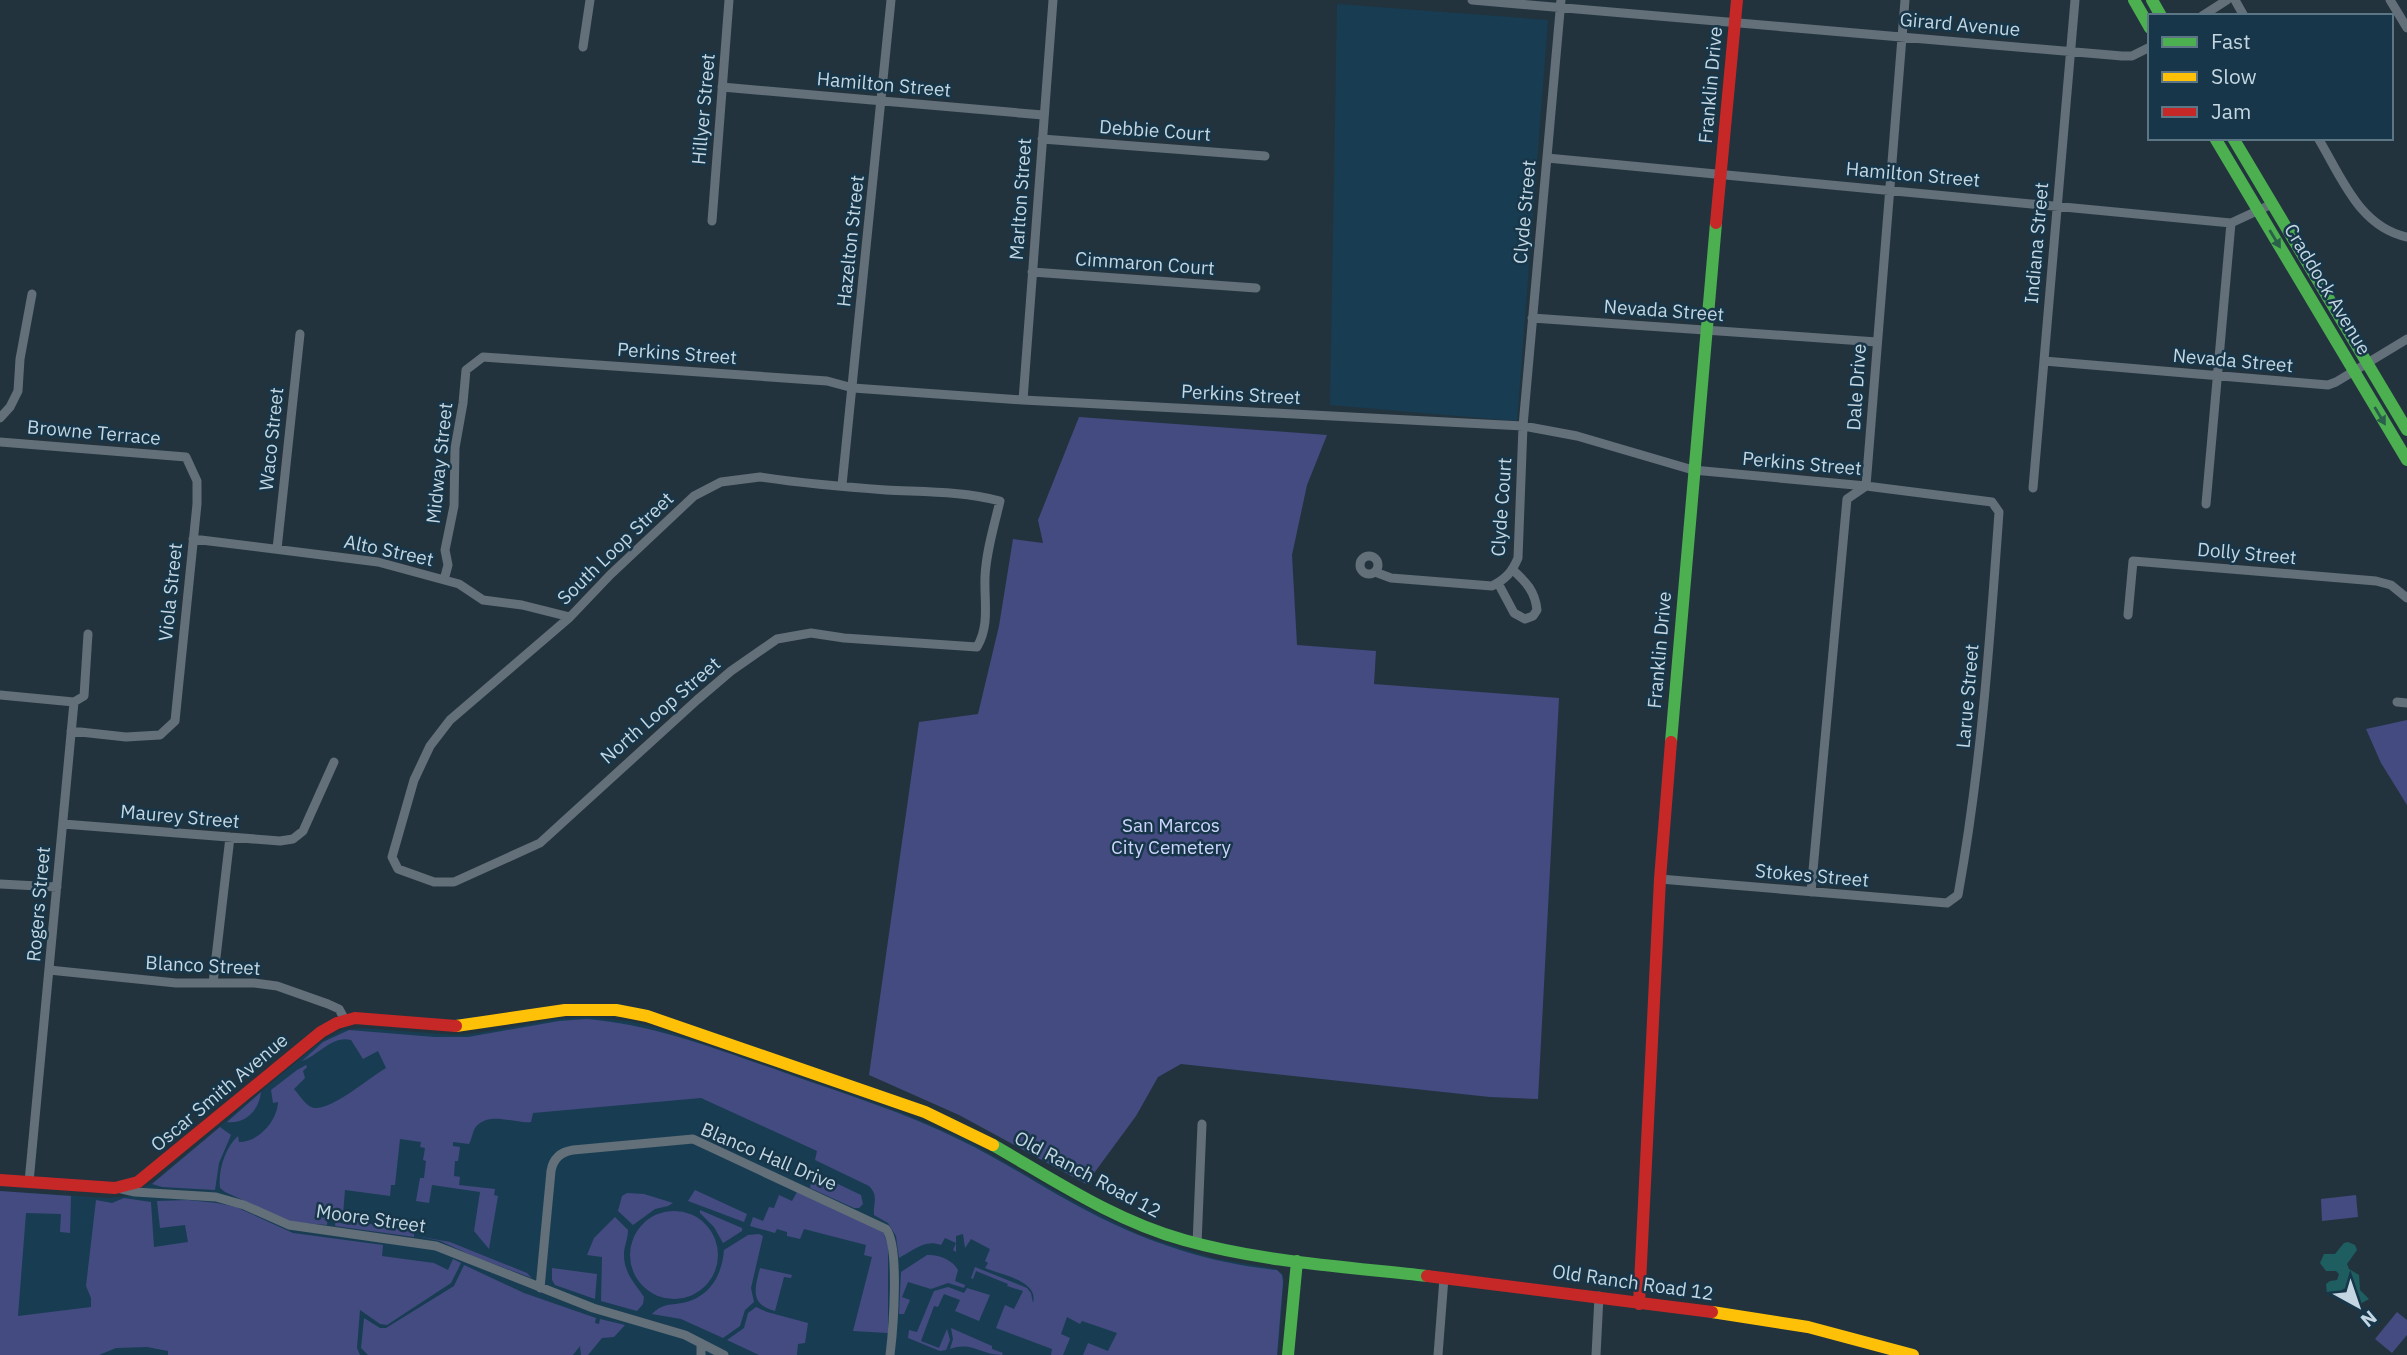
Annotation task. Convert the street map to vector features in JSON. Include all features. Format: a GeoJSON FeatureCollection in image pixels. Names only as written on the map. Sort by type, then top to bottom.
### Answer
{"type":"FeatureCollection","features":[{"type":"Feature","properties":{"kind":"street"},"geometry":{"type":"LineString","coordinates":[[583,47],[590,0]]}},
{"type":"Feature","properties":{"kind":"street","name":"Hillyer Street"},"geometry":{"type":"LineString","coordinates":[[712,221],[729,0]]}},
{"type":"Feature","properties":{"kind":"street","name":"Hazelton Street"},"geometry":{"type":"LineString","coordinates":[[842,485],[891,0]]}},
{"type":"Feature","properties":{"kind":"street","name":"Marlton Street"},"geometry":{"type":"LineString","coordinates":[[1023,400],[1053,0]]}},
{"type":"Feature","properties":{"kind":"street","name":"Girard Avenue"},"geometry":{"type":"LineString","coordinates":[[1472,0],[1561,5],[2071,52],[2132,56],[2148,48]]}},
{"type":"Feature","properties":{"kind":"street","name":"Franklin Drive"},"geometry":{"type":"LineString","coordinates":[[1639,1304],[1660,879],[1693,471],[1737,0]]}},
{"type":"Feature","properties":{"kind":"street","name":"Dale Drive"},"geometry":{"type":"LineString","coordinates":[[1866,486],[1905,0]]}},
{"type":"Feature","properties":{"kind":"street","name":"Indiana Street"},"geometry":{"type":"LineString","coordinates":[[2032,488],[2075,0]]}},
{"type":"Feature","properties":{"kind":"street"},"geometry":{"type":"LineString","coordinates":[[2134,0],[2148,24]]}},
{"type":"Feature","properties":{"kind":"street"},"geometry":{"type":"LineString","coordinates":[[2205,14],[2227,0]]}},
{"type":"Feature","properties":{"kind":"street"},"geometry":{"type":"LineString","coordinates":[[2390,0],[2406,24]]}},
{"type":"Feature","properties":{"kind":"street","name":"Clyde Street"},"geometry":{"type":"LineString","coordinates":[[1523,426],[1561,5]]}},
{"type":"Feature","properties":{"kind":"street","name":"Hamilton Street"},"geometry":{"type":"LineString","coordinates":[[722,87],[1043,115]]}},
{"type":"Feature","properties":{"kind":"street","name":"Debbie Court"},"geometry":{"type":"LineString","coordinates":[[1042,139],[1265,156]]}},
{"type":"Feature","properties":{"kind":"street","name":"Craddock Avenue"},"geometry":{"type":"LineString","coordinates":[[2216,140],[2407,460]]}},
{"type":"Feature","properties":{"kind":"street","name":"Craddock Avenue"},"geometry":{"type":"LineString","coordinates":[[2234,140],[2407,430]]}},
{"type":"Feature","properties":{"kind":"street"},"geometry":{"type":"LineString","coordinates":[[2319,140],[2368,217],[2379,227],[2407,237]]}},
{"type":"Feature","properties":{"kind":"street","name":"Hamilton Street"},"geometry":{"type":"LineString","coordinates":[[1547,158],[2231,223],[2272,204]]}},
{"type":"Feature","properties":{"kind":"street"},"geometry":{"type":"LineString","coordinates":[[2206,503],[2231,223]]}},
{"type":"Feature","properties":{"kind":"street","name":"Cimmaron Court"},"geometry":{"type":"LineString","coordinates":[[1031,272],[1256,288]]}},
{"type":"Feature","properties":{"kind":"street"},"geometry":{"type":"LineString","coordinates":[[0,418],[10,407],[18,391],[20,359],[32,294]]}},
{"type":"Feature","properties":{"kind":"street","name":"Nevada Street"},"geometry":{"type":"LineString","coordinates":[[1532,318],[1877,342]]}},
{"type":"Feature","properties":{"kind":"street","name":"Waco Street"},"geometry":{"type":"LineString","coordinates":[[277,549],[300,334]]}},
{"type":"Feature","properties":{"kind":"street","name":"Nevada Street"},"geometry":{"type":"LineString","coordinates":[[2044,361],[2328,385],[2407,339]]}},
{"type":"Feature","properties":{"kind":"street","name":"Perkins Street"},"geometry":{"type":"LineString","coordinates":[[483,357],[827,381],[853,388],[1023,400],[1523,426],[1577,436],[1693,471],[1866,486],[1992,502]]}},
{"type":"Feature","properties":{"kind":"street","name":"Midway Street"},"geometry":{"type":"LineString","coordinates":[[444,580],[448,565],[445,550],[454,506],[455,448],[466,370],[483,357]]}},
{"type":"Feature","properties":{"kind":"street","name":"Clyde Court"},"geometry":{"type":"LineString","coordinates":[[1375,572],[1391,578],[1492,586],[1513,570],[1518,558],[1523,426]]}},
{"type":"Feature","properties":{"kind":"street","name":"Browne Terrace"},"geometry":{"type":"LineString","coordinates":[[0,442],[186,457]]}},
{"type":"Feature","properties":{"kind":"street","name":"Viola Street"},"geometry":{"type":"LineString","coordinates":[[71,731],[127,737],[160,735],[175,721],[197,481],[186,457]]}},
{"type":"Feature","properties":{"kind":"street","name":"South Loop Street"},"geometry":{"type":"LineString","coordinates":[[396,864],[392,857],[414,780],[430,746],[450,720],[570,617],[681,507],[694,496],[721,482],[760,477],[938,491],[1000,501],[985,578],[985,624],[977,648]]}},
{"type":"Feature","properties":{"kind":"street"},"geometry":{"type":"LineString","coordinates":[[1811,892],[1847,499],[1866,486]]}},
{"type":"Feature","properties":{"kind":"street","name":"Larue Street"},"geometry":{"type":"LineString","coordinates":[[1958,895],[1972,817],[1984,712],[1999,512],[1992,502]]}},
{"type":"Feature","properties":{"kind":"street","name":"Alto Street"},"geometry":{"type":"LineString","coordinates":[[193,539],[378,562],[459,584],[483,600],[522,605],[570,617]]}},
{"type":"Feature","properties":{"kind":"street","name":"Dolly Street"},"geometry":{"type":"LineString","coordinates":[[2128,615],[2133,561],[2376,581],[2391,584],[2407,598]]}},
{"type":"Feature","properties":{"kind":"street"},"geometry":{"type":"LineString","coordinates":[[1498,583],[1514,613],[1525,620],[1532,616],[1537,610],[1536,597],[1528,584],[1513,570]]}},
{"type":"Feature","properties":{"kind":"street","name":"North Loop Street"},"geometry":{"type":"LineString","coordinates":[[396,864],[398,869],[412,876],[434,882],[454,883],[540,843],[697,700],[741,663],[777,639],[811,633],[977,648]]}},
{"type":"Feature","properties":{"kind":"street","name":"Rogers Street"},"geometry":{"type":"LineString","coordinates":[[29,1182],[74,702],[84,696],[88,634]]}},
{"type":"Feature","properties":{"kind":"street"},"geometry":{"type":"LineString","coordinates":[[0,695],[74,702]]}},
{"type":"Feature","properties":{"kind":"street","name":"Maurey Street"},"geometry":{"type":"LineString","coordinates":[[63,824],[230,838],[280,841],[293,839],[303,831],[334,762]]}},
{"type":"Feature","properties":{"kind":"street"},"geometry":{"type":"LineString","coordinates":[[213,983],[230,838]]}},
{"type":"Feature","properties":{"kind":"street","name":"Stokes Street"},"geometry":{"type":"LineString","coordinates":[[1660,879],[1947,903],[1958,895]]}},
{"type":"Feature","properties":{"kind":"street"},"geometry":{"type":"LineString","coordinates":[[0,884],[57,887]]}},
{"type":"Feature","properties":{"kind":"street","name":"Blanco Street"},"geometry":{"type":"LineString","coordinates":[[49,970],[176,982],[277,986],[339,1009],[345,1020]]}},
{"type":"Feature","properties":{"kind":"street","name":"Old Ranch Road 12"},"geometry":{"type":"LineString","coordinates":[[345,1020],[369,1018],[463,1027],[565,1010],[616,1010],[647,1016],[925,1112],[971,1133],[1115,1214],[1167,1236],[1197,1244],[1297,1261],[1600,1296],[1639,1304],[1794,1324],[1913,1355]]}},
{"type":"Feature","properties":{"kind":"street","name":"Oscar Smith Avenue"},"geometry":{"type":"LineString","coordinates":[[115,1188],[138,1182],[149,1175],[321,1032],[345,1020]]}},
{"type":"Feature","properties":{"kind":"street"},"geometry":{"type":"LineString","coordinates":[[1197,1244],[1202,1124]]}},
{"type":"Feature","properties":{"kind":"street","name":"Blanco Hall Drive"},"geometry":{"type":"LineString","coordinates":[[540,1288],[552,1162],[556,1158],[563,1152],[573,1150],[693,1139],[886,1229],[892,1239],[893,1269],[894,1316],[890,1355]]}},
{"type":"Feature","properties":{"kind":"street","name":"Moore Street"},"geometry":{"type":"LineString","coordinates":[[0,1180],[216,1197],[244,1205],[289,1225],[436,1246],[593,1308],[685,1335],[724,1355]]}},
{"type":"Feature","properties":{"kind":"street"},"geometry":{"type":"LineString","coordinates":[[1288,1355],[1297,1261]]}},
{"type":"Feature","properties":{"kind":"street"},"geometry":{"type":"LineString","coordinates":[[1438,1355],[1444,1278]]}},
{"type":"Feature","properties":{"kind":"street"},"geometry":{"type":"LineString","coordinates":[[1596,1355],[1600,1296]]}},
{"type":"Feature","properties":{"kind":"street"},"geometry":{"type":"LineString","coordinates":[[701,1344],[701,1355]]}},
{"type":"Feature","properties":{"kind":"shaded area"},"geometry":{"type":"Polygon","coordinates":[[[1337,4],[1548,20],[1517,421],[1330,405],[1337,4]]]}},
{"type":"Feature","properties":{"kind":"shaded area"},"geometry":{"type":"Polygon","coordinates":[[[586,1017],[629,1021],[661,1029],[903,1113],[966,1140],[1075,1202],[1140,1235],[1213,1258],[1276,1269],[1282,1273],[1284,1279],[1278,1355],[0,1355],[0,1191],[108,1198],[127,1196],[153,1182],[319,1043],[342,1030],[361,1028],[456,1035],[586,1017]]]}},
{"type":"Feature","properties":{"kind":"shaded area"},"geometry":{"type":"Polygon","coordinates":[[[2348,1242],[2355,1245],[2357,1250],[2347,1264],[2349,1269],[2359,1275],[2360,1290],[2369,1299],[2348,1306],[2348,1288],[2343,1289],[2337,1297],[2327,1294],[2326,1284],[2337,1280],[2339,1274],[2336,1271],[2326,1271],[2320,1263],[2324,1254],[2335,1254],[2348,1242]]]}},
{"type":"Feature","properties":{"kind":"green space","name":"San Marcos City Cemetery"},"geometry":{"type":"Polygon","coordinates":[[[1079,417],[1327,435],[1307,485],[1292,555],[1297,645],[1376,651],[1374,684],[1559,698],[1538,1099],[1490,1097],[1181,1064],[1158,1077],[1136,1116],[1086,1184],[959,1115],[869,1075],[919,722],[978,714],[999,626],[1013,539],[1043,543],[1038,520],[1079,417]]]}},
{"type":"Feature","properties":{"kind":"green space"},"geometry":{"type":"Polygon","coordinates":[[[2407,720],[2407,805],[2381,763],[2366,729],[2407,720]]]}},
{"type":"Feature","properties":{"kind":"green space"},"geometry":{"type":"Polygon","coordinates":[[[587,1019],[665,1033],[877,1105],[960,1140],[1120,1227],[1186,1252],[1277,1270],[1282,1275],[1283,1282],[1277,1355],[1083,1355],[1088,1343],[1108,1351],[1117,1333],[1082,1321],[1080,1324],[1067,1317],[1061,1334],[1070,1338],[1063,1355],[1051,1355],[1052,1349],[996,1328],[1005,1305],[1014,1309],[1023,1291],[976,1271],[973,1279],[971,1278],[975,1267],[1027,1288],[1033,1303],[1033,1295],[1025,1284],[1018,1280],[985,1268],[990,1249],[971,1239],[965,1248],[963,1234],[956,1236],[956,1243],[945,1238],[941,1245],[924,1245],[899,1258],[896,1236],[888,1223],[874,1215],[875,1196],[869,1186],[815,1160],[817,1151],[701,1098],[533,1113],[531,1122],[487,1120],[475,1128],[469,1144],[453,1142],[453,1146],[460,1147],[454,1176],[460,1177],[459,1185],[495,1189],[494,1195],[498,1196],[489,1249],[474,1231],[480,1192],[432,1185],[429,1203],[416,1201],[420,1178],[424,1178],[426,1161],[423,1160],[425,1148],[420,1147],[421,1142],[400,1139],[395,1185],[391,1185],[390,1196],[345,1190],[343,1215],[328,1213],[327,1225],[291,1222],[220,1188],[221,1167],[229,1147],[238,1136],[239,1142],[246,1141],[265,1129],[277,1109],[278,1102],[273,1103],[271,1090],[297,1070],[306,1065],[307,1067],[303,1071],[305,1078],[294,1089],[305,1103],[314,1108],[340,1099],[386,1068],[378,1051],[363,1059],[351,1040],[344,1039],[302,1061],[323,1042],[349,1030],[468,1037],[559,1021],[587,1019]]]}},
{"type":"Feature","properties":{"kind":"green space"},"geometry":{"type":"Polygon","coordinates":[[[261,1092],[258,1105],[246,1118],[227,1122],[261,1092]]]}},
{"type":"Feature","properties":{"kind":"green space"},"geometry":{"type":"Polygon","coordinates":[[[220,1127],[231,1135],[219,1163],[215,1190],[152,1184],[220,1127]]]}},
{"type":"Feature","properties":{"kind":"green space"},"geometry":{"type":"Polygon","coordinates":[[[813,1172],[861,1195],[863,1204],[854,1208],[810,1188],[813,1172]]]}},
{"type":"Feature","properties":{"kind":"green space"},"geometry":{"type":"Polygon","coordinates":[[[695,1190],[747,1214],[744,1222],[688,1201],[695,1190]]]}},
{"type":"Feature","properties":{"kind":"green space"},"geometry":{"type":"Polygon","coordinates":[[[0,1191],[71,1196],[70,1233],[60,1232],[61,1214],[26,1213],[18,1316],[91,1307],[86,1286],[96,1200],[112,1203],[124,1198],[151,1202],[154,1247],[188,1242],[185,1225],[160,1228],[157,1201],[188,1200],[236,1207],[293,1233],[383,1245],[382,1256],[434,1263],[448,1270],[453,1259],[461,1263],[451,1283],[387,1325],[380,1324],[360,1310],[357,1348],[360,1355],[168,1355],[168,1351],[147,1347],[116,1348],[99,1355],[0,1355],[0,1191]]]}},
{"type":"Feature","properties":{"kind":"green space"},"geometry":{"type":"Polygon","coordinates":[[[797,1192],[883,1232],[888,1245],[888,1333],[853,1331],[872,1257],[864,1255],[866,1245],[804,1229],[800,1239],[787,1236],[787,1232],[777,1229],[775,1233],[750,1226],[753,1217],[763,1221],[769,1207],[774,1208],[779,1195],[792,1201],[797,1192]]]}},
{"type":"Feature","properties":{"kind":"green space"},"geometry":{"type":"Polygon","coordinates":[[[627,1193],[644,1194],[673,1203],[655,1209],[633,1225],[618,1211],[622,1196],[627,1193]]]}},
{"type":"Feature","properties":{"kind":"green space"},"geometry":{"type":"Polygon","coordinates":[[[2356,1195],[2358,1217],[2322,1221],[2321,1199],[2356,1195]]]}},
{"type":"Feature","properties":{"kind":"green space"},"geometry":{"type":"Polygon","coordinates":[[[700,1210],[742,1228],[742,1231],[723,1243],[700,1210]]]}},
{"type":"Feature","properties":{"kind":"green space"},"geometry":{"type":"Polygon","coordinates":[[[674,1211],[691,1215],[705,1224],[714,1238],[718,1255],[714,1272],[705,1286],[691,1295],[674,1299],[657,1295],[643,1286],[634,1272],[630,1255],[634,1238],[643,1224],[657,1215],[674,1211]]]}},
{"type":"Feature","properties":{"kind":"green space"},"geometry":{"type":"Polygon","coordinates":[[[336,1217],[339,1217],[340,1223],[350,1225],[351,1221],[414,1231],[414,1237],[335,1226],[336,1217]]]}},
{"type":"Feature","properties":{"kind":"green space"},"geometry":{"type":"Polygon","coordinates":[[[615,1217],[628,1230],[624,1252],[625,1265],[644,1297],[643,1304],[637,1311],[601,1301],[602,1257],[587,1255],[594,1238],[615,1217]]]}},
{"type":"Feature","properties":{"kind":"green space"},"geometry":{"type":"Polygon","coordinates":[[[748,1235],[763,1236],[751,1288],[754,1302],[745,1310],[740,1326],[723,1338],[681,1319],[652,1314],[662,1307],[691,1300],[707,1291],[717,1277],[724,1250],[748,1235]]]}},
{"type":"Feature","properties":{"kind":"green space"},"geometry":{"type":"Polygon","coordinates":[[[416,1236],[450,1242],[527,1273],[532,1278],[440,1241],[416,1236]]]}},
{"type":"Feature","properties":{"kind":"green space"},"geometry":{"type":"Polygon","coordinates":[[[927,1255],[953,1263],[958,1270],[955,1281],[965,1285],[964,1288],[948,1283],[931,1289],[908,1282],[902,1297],[910,1300],[904,1314],[899,1314],[901,1272],[927,1255]]]}},
{"type":"Feature","properties":{"kind":"green space"},"geometry":{"type":"Polygon","coordinates":[[[464,1265],[524,1293],[596,1318],[595,1323],[599,1324],[600,1319],[625,1325],[614,1337],[602,1338],[588,1355],[581,1355],[580,1346],[573,1355],[368,1355],[361,1348],[364,1318],[380,1328],[386,1328],[454,1286],[464,1265]]]}},
{"type":"Feature","properties":{"kind":"green space"},"geometry":{"type":"Polygon","coordinates":[[[552,1268],[597,1274],[595,1299],[555,1285],[552,1268]]]}},
{"type":"Feature","properties":{"kind":"green space"},"geometry":{"type":"Polygon","coordinates":[[[760,1268],[792,1275],[791,1278],[784,1277],[775,1311],[758,1300],[756,1289],[760,1268]]]}},
{"type":"Feature","properties":{"kind":"green space"},"geometry":{"type":"Polygon","coordinates":[[[948,1287],[964,1293],[967,1288],[990,1295],[979,1321],[955,1311],[960,1300],[944,1294],[938,1307],[934,1306],[921,1341],[939,1348],[947,1329],[950,1340],[946,1350],[940,1351],[908,1338],[909,1330],[917,1332],[934,1291],[948,1287]]]}},
{"type":"Feature","properties":{"kind":"green space"},"geometry":{"type":"Polygon","coordinates":[[[756,1307],[808,1323],[805,1343],[798,1344],[797,1355],[759,1355],[727,1340],[744,1328],[748,1313],[756,1307]]]}},
{"type":"Feature","properties":{"kind":"green space"},"geometry":{"type":"Polygon","coordinates":[[[2397,1312],[2407,1320],[2407,1335],[2392,1353],[2375,1339],[2397,1312]]]}},
{"type":"Feature","properties":{"kind":"green space"},"geometry":{"type":"Polygon","coordinates":[[[951,1328],[992,1346],[992,1349],[1003,1353],[1002,1355],[971,1347],[950,1349],[953,1339],[951,1328]]]}},
{"type":"Feature","properties":{"kind":"traffic: fast"},"geometry":{"type":"LineString","coordinates":[[2134,0],[2148,24]]}},
{"type":"Feature","properties":{"kind":"traffic: fast"},"geometry":{"type":"LineString","coordinates":[[2152,0],[2160,14]]}},
{"type":"Feature","properties":{"kind":"traffic: fast"},"geometry":{"type":"LineString","coordinates":[[2216,140],[2407,460]]}},
{"type":"Feature","properties":{"kind":"traffic: fast"},"geometry":{"type":"LineString","coordinates":[[2234,140],[2407,430]]}},
{"type":"Feature","properties":{"kind":"traffic: fast"},"geometry":{"type":"LineString","coordinates":[[1671,742],[1716,223]]}},
{"type":"Feature","properties":{"kind":"traffic: fast"},"geometry":{"type":"LineString","coordinates":[[993,1145],[1109,1211],[1184,1240],[1274,1259],[1427,1276]]}},
{"type":"Feature","properties":{"kind":"traffic: fast"},"geometry":{"type":"LineString","coordinates":[[1288,1355],[1297,1261]]}},
{"type":"Feature","properties":{"kind":"traffic: slow"},"geometry":{"type":"LineString","coordinates":[[456,1026],[565,1010],[616,1010],[647,1016],[925,1112],[993,1145]]}},
{"type":"Feature","properties":{"kind":"traffic: slow"},"geometry":{"type":"LineString","coordinates":[[1712,1312],[1808,1327],[1913,1355]]}},
{"type":"Feature","properties":{"kind":"traffic: jam"},"geometry":{"type":"LineString","coordinates":[[1716,223],[1737,0]]}},
{"type":"Feature","properties":{"kind":"traffic: jam"},"geometry":{"type":"LineString","coordinates":[[1639,1304],[1660,879],[1671,742]]}},
{"type":"Feature","properties":{"kind":"traffic: jam"},"geometry":{"type":"LineString","coordinates":[[0,1180],[115,1188],[138,1182],[321,1032],[337,1023],[355,1018],[456,1026]]}},
{"type":"Feature","properties":{"kind":"traffic: jam"},"geometry":{"type":"LineString","coordinates":[[1427,1276],[1712,1312]]}}]}
